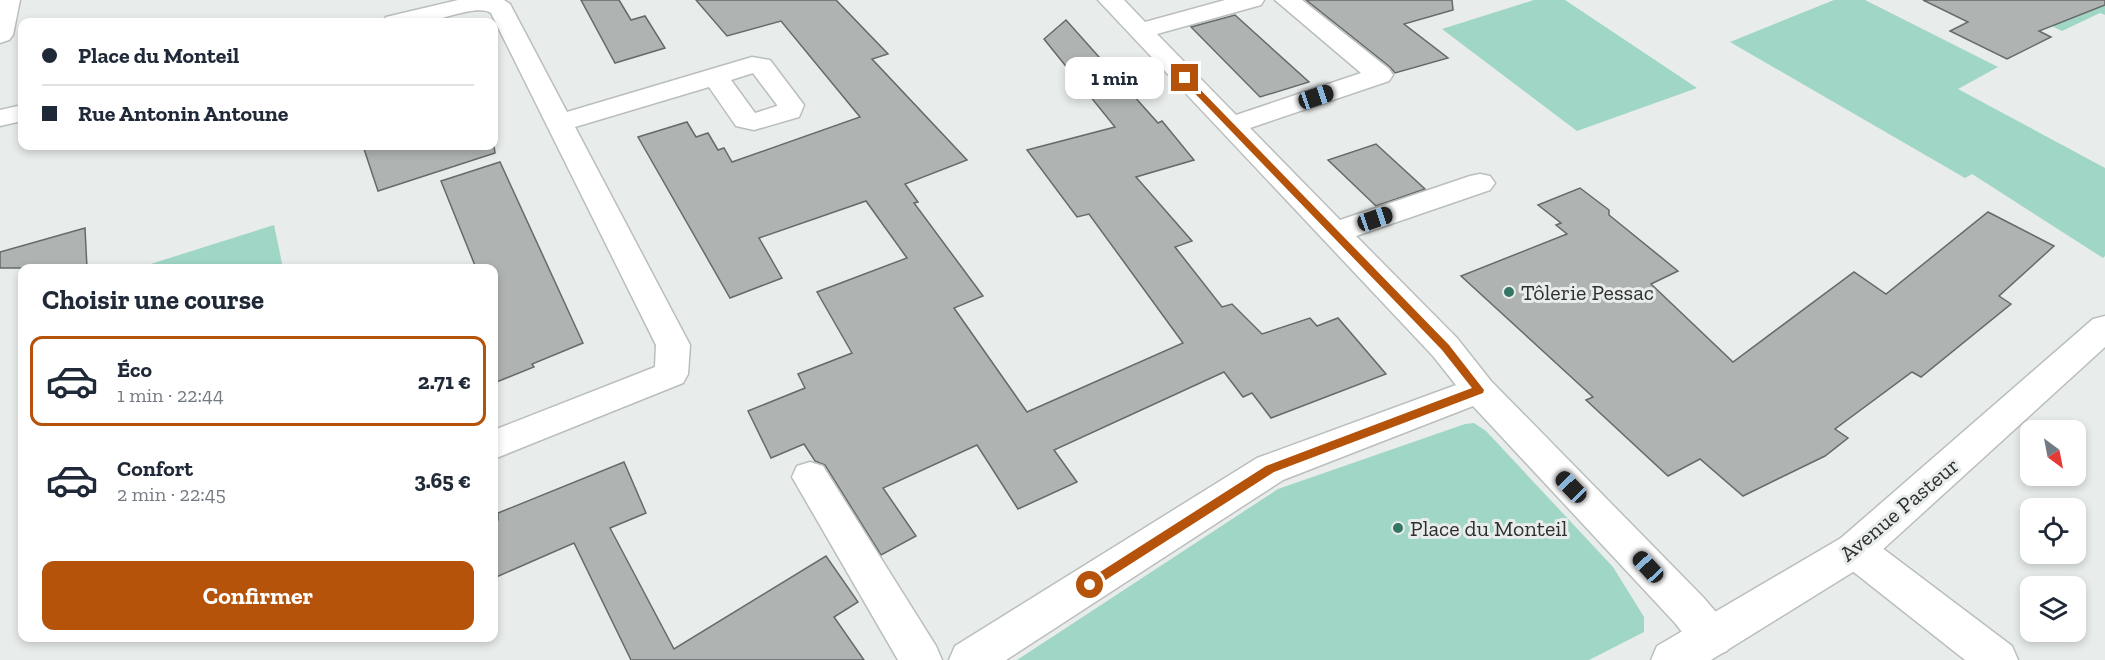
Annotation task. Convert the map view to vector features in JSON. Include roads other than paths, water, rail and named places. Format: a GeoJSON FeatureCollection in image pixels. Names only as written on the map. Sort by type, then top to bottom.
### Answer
{"type":"FeatureCollection","features":[{"type":"Feature","properties":{"kind":"street"},"geometry":{"type":"LineString","coordinates":[[0,35],[8,0]]}},
{"type":"Feature","properties":{"kind":"street"},"geometry":{"type":"LineString","coordinates":[[1110,0],[1445,347],[1479,390],[1689,610],[1712,638]]}},
{"type":"Feature","properties":{"kind":"street"},"geometry":{"type":"LineString","coordinates":[[1140,31],[1252,0]]}},
{"type":"Feature","properties":{"kind":"street"},"geometry":{"type":"LineString","coordinates":[[1230,126],[1380,75],[1287,0]]}},
{"type":"Feature","properties":{"kind":"street"},"geometry":{"type":"LineString","coordinates":[[412,18],[477,3],[493,3],[501,9],[561,122],[673,345],[671,374],[498,443]]}},
{"type":"Feature","properties":{"kind":"street"},"geometry":{"type":"LineString","coordinates":[[561,122],[715,77]]}},
{"type":"Feature","properties":{"kind":"street"},"geometry":{"type":"LineString","coordinates":[[0,118],[18,113]]}},
{"type":"Feature","properties":{"kind":"street"},"geometry":{"type":"LineString","coordinates":[[1333,233],[1480,183]]}},
{"type":"Feature","properties":{"kind":"street","name":"Avenue Pasteur"},"geometry":{"type":"LineString","coordinates":[[1672,660],[1855,550],[2105,328]]}},
{"type":"Feature","properties":{"kind":"street"},"geometry":{"type":"LineString","coordinates":[[970,660],[1270,469],[1479,390]]}},
{"type":"Feature","properties":{"kind":"street"},"geometry":{"type":"LineString","coordinates":[[810,477],[921,660]]}},
{"type":"Feature","properties":{"kind":"street"},"geometry":{"type":"LineString","coordinates":[[1855,550],[1997,660]]}},
{"type":"Feature","properties":{"kind":"place","name":"Tôlerie Pessac"},"geometry":{"type":"Point","coordinates":[1509,292]}},
{"type":"Feature","properties":{"kind":"place","name":"Place du Monteil"},"geometry":{"type":"Point","coordinates":[1398,528]}}]}
